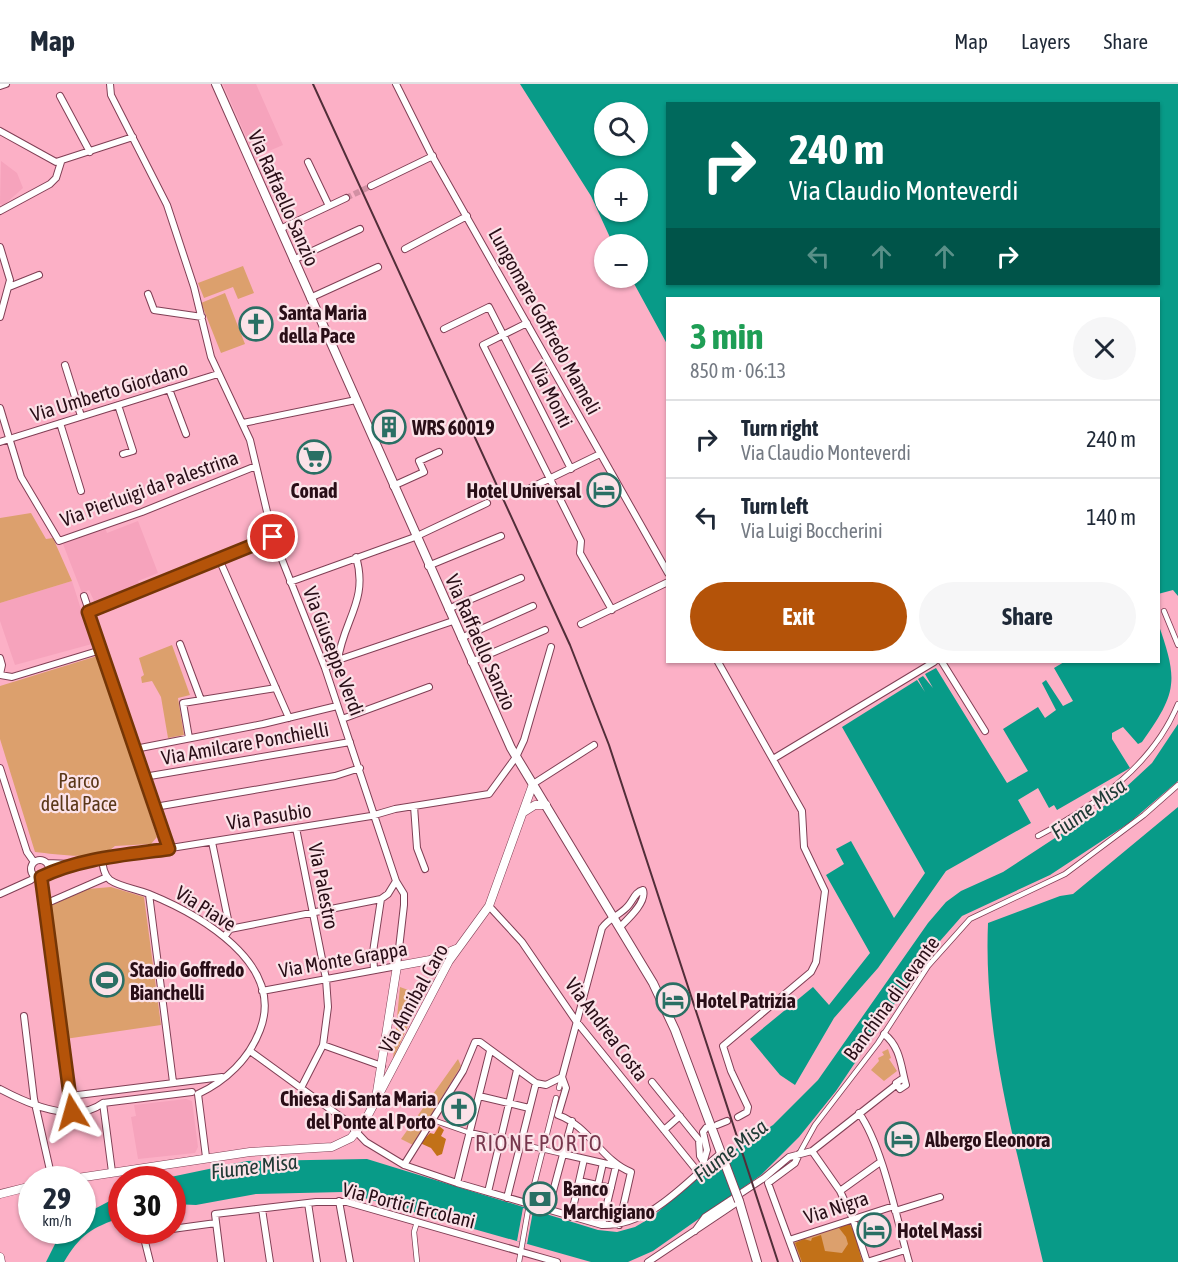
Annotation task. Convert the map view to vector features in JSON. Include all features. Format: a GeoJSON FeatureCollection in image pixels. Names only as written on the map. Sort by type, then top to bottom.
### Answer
{"type":"FeatureCollection","features":[{"type":"Feature","properties":{"kind":"main road","name":"Via Raffaello Sanzio"},"geometry":{"type":"LineString","coordinates":[[216,84],[447,609],[516,757],[620,927],[665,1006],[739,1201],[757,1262]]}},
{"type":"Feature","properties":{"kind":"street"},"geometry":{"type":"LineString","coordinates":[[0,86],[6,84]]}},
{"type":"Feature","properties":{"kind":"street","name":"Via Giuseppe Verdi"},"geometry":{"type":"LineString","coordinates":[[110,84],[111,95],[167,205],[188,265],[211,357],[243,423],[273,537],[326,668],[396,881],[404,894],[397,966]]}},
{"type":"Feature","properties":{"kind":"street","name":"Lungomare Goffredo Mameli"},"geometry":{"type":"LineString","coordinates":[[396,84],[433,156],[666,570]]}},
{"type":"Feature","properties":{"kind":"street"},"geometry":{"type":"LineString","coordinates":[[60,96],[90,152]]}},
{"type":"Feature","properties":{"kind":"street"},"geometry":{"type":"LineString","coordinates":[[0,130],[50,160],[61,162],[134,137]]}},
{"type":"Feature","properties":{"kind":"street"},"geometry":{"type":"LineString","coordinates":[[371,186],[433,156]]}},
{"type":"Feature","properties":{"kind":"street"},"geometry":{"type":"LineString","coordinates":[[0,210],[50,184],[56,178],[61,162]]}},
{"type":"Feature","properties":{"kind":"street"},"geometry":{"type":"LineString","coordinates":[[308,162],[329,206]]}},
{"type":"Feature","properties":{"kind":"street"},"geometry":{"type":"LineString","coordinates":[[280,229],[346,198]]}},
{"type":"Feature","properties":{"kind":"street"},"geometry":{"type":"LineString","coordinates":[[405,249],[467,216]]}},
{"type":"Feature","properties":{"kind":"street"},"geometry":{"type":"LineString","coordinates":[[293,260],[360,229]]}},
{"type":"Feature","properties":{"kind":"street"},"geometry":{"type":"LineString","coordinates":[[0,247],[9,275],[9,287],[0,317]]}},
{"type":"Feature","properties":{"kind":"street"},"geometry":{"type":"LineString","coordinates":[[310,298],[378,267]]}},
{"type":"Feature","properties":{"kind":"street"},"geometry":{"type":"LineString","coordinates":[[9,287],[39,275]]}},
{"type":"Feature","properties":{"kind":"street"},"geometry":{"type":"LineString","coordinates":[[148,294],[154,310],[202,317]]}},
{"type":"Feature","properties":{"kind":"street","name":"Via Monti"},"geometry":{"type":"LineString","coordinates":[[444,329],[489,307],[572,469]]}},
{"type":"Feature","properties":{"kind":"street"},"geometry":{"type":"LineString","coordinates":[[527,323],[483,345],[580,541],[580,553],[612,610]]}},
{"type":"Feature","properties":{"kind":"street"},"geometry":{"type":"LineString","coordinates":[[65,365],[81,416]]}},
{"type":"Feature","properties":{"kind":"street","name":"Via Umberto Giordano"},"geometry":{"type":"LineString","coordinates":[[0,442],[218,374]]}},
{"type":"Feature","properties":{"kind":"street"},"geometry":{"type":"LineString","coordinates":[[169,389],[186,434]]}},
{"type":"Feature","properties":{"kind":"street"},"geometry":{"type":"LineString","coordinates":[[243,423],[356,400]]}},
{"type":"Feature","properties":{"kind":"street"},"geometry":{"type":"LineString","coordinates":[[118,405],[133,451],[123,454]]}},
{"type":"Feature","properties":{"kind":"street","name":"Via Umberto Giordano"},"geometry":{"type":"LineString","coordinates":[[0,408],[9,439]]}},
{"type":"Feature","properties":{"kind":"street"},"geometry":{"type":"LineString","coordinates":[[60,423],[81,491]]}},
{"type":"Feature","properties":{"kind":"street","name":"Via Pierluigi da Palestrina"},"geometry":{"type":"LineString","coordinates":[[9,439],[21,477],[59,541],[142,512],[256,466]]}},
{"type":"Feature","properties":{"kind":"street"},"geometry":{"type":"LineString","coordinates":[[393,486],[424,472],[419,461],[439,452]]}},
{"type":"Feature","properties":{"kind":"street"},"geometry":{"type":"LineString","coordinates":[[520,493],[600,454]]}},
{"type":"Feature","properties":{"kind":"street"},"geometry":{"type":"LineString","coordinates":[[290,582],[415,537],[488,503]]}},
{"type":"Feature","properties":{"kind":"street"},"geometry":{"type":"LineString","coordinates":[[429,566],[501,536]]}},
{"type":"Feature","properties":{"kind":"street"},"geometry":{"type":"LineString","coordinates":[[88,612],[273,537]]}},
{"type":"Feature","properties":{"kind":"street"},"geometry":{"type":"LineString","coordinates":[[338,660],[341,640],[359,599],[361,582],[356,557]]}},
{"type":"Feature","properties":{"kind":"street"},"geometry":{"type":"LineString","coordinates":[[219,559],[289,718]]}},
{"type":"Feature","properties":{"kind":"street"},"geometry":{"type":"LineString","coordinates":[[447,609],[522,578]]}},
{"type":"Feature","properties":{"kind":"street"},"geometry":{"type":"LineString","coordinates":[[581,624],[666,583]]}},
{"type":"Feature","properties":{"kind":"street"},"geometry":{"type":"LineString","coordinates":[[84,596],[169,849]]}},
{"type":"Feature","properties":{"kind":"street"},"geometry":{"type":"LineString","coordinates":[[460,638],[533,606]]}},
{"type":"Feature","properties":{"kind":"street"},"geometry":{"type":"LineString","coordinates":[[1164,611],[1178,645]]}},
{"type":"Feature","properties":{"kind":"street"},"geometry":{"type":"LineString","coordinates":[[326,668],[338,660],[453,621]]}},
{"type":"Feature","properties":{"kind":"street"},"geometry":{"type":"LineString","coordinates":[[471,662],[545,630]]}},
{"type":"Feature","properties":{"kind":"street"},"geometry":{"type":"LineString","coordinates":[[180,644],[201,700]]}},
{"type":"Feature","properties":{"kind":"street"},"geometry":{"type":"LineString","coordinates":[[516,757],[524,740],[551,646]]}},
{"type":"Feature","properties":{"kind":"street"},"geometry":{"type":"LineString","coordinates":[[0,658],[2,665],[0,675],[12,677],[101,650]]}},
{"type":"Feature","properties":{"kind":"street"},"geometry":{"type":"LineString","coordinates":[[719,663],[804,818],[804,847],[825,891],[816,962],[811,972],[723,1046],[748,1107],[747,1112],[738,1117]]}},
{"type":"Feature","properties":{"kind":"street"},"geometry":{"type":"LineString","coordinates":[[773,759],[932,663]]}},
{"type":"Feature","properties":{"kind":"street"},"geometry":{"type":"LineString","coordinates":[[943,663],[985,731]]}},
{"type":"Feature","properties":{"kind":"street"},"geometry":{"type":"LineString","coordinates":[[342,719],[429,687]]}},
{"type":"Feature","properties":{"kind":"street"},"geometry":{"type":"LineString","coordinates":[[189,738],[183,703],[276,688]]}},
{"type":"Feature","properties":{"kind":"street"},"geometry":{"type":"LineString","coordinates":[[1038,836],[1083,809],[1142,762],[1173,716],[1178,704]]}},
{"type":"Feature","properties":{"kind":"street"},"geometry":{"type":"LineString","coordinates":[[135,749],[337,706]]}},
{"type":"Feature","properties":{"kind":"street","name":"Via Amilcare Ponchielli"},"geometry":{"type":"LineString","coordinates":[[144,777],[350,742]]}},
{"type":"Feature","properties":{"kind":"street"},"geometry":{"type":"LineString","coordinates":[[533,784],[594,745]]}},
{"type":"Feature","properties":{"kind":"street","name":"Via Pasubio"},"geometry":{"type":"LineString","coordinates":[[71,864],[375,815],[489,794],[516,757]]}},
{"type":"Feature","properties":{"kind":"street"},"geometry":{"type":"LineString","coordinates":[[0,768],[27,852],[34,862]]}},
{"type":"Feature","properties":{"kind":"street"},"geometry":{"type":"LineString","coordinates":[[155,807],[335,776],[360,768]]}},
{"type":"Feature","properties":{"kind":"street","name":"Via Annibal Caro"},"geometry":{"type":"LineString","coordinates":[[357,1133],[441,976],[458,948],[480,923],[489,906],[533,784]]}},
{"type":"Feature","properties":{"kind":"street","name":"Banchina di Levante"},"geometry":{"type":"LineString","coordinates":[[799,1154],[815,1125],[884,1034],[928,966],[970,919],[1065,874],[1144,815],[1178,785]]}},
{"type":"Feature","properties":{"kind":"street"},"geometry":{"type":"LineString","coordinates":[[523,813],[535,805],[546,805]]}},
{"type":"Feature","properties":{"kind":"street"},"geometry":{"type":"LineString","coordinates":[[414,806],[417,848],[425,869]]}},
{"type":"Feature","properties":{"kind":"street","name":"Via Palestro"},"geometry":{"type":"LineString","coordinates":[[296,828],[326,979],[328,1007],[323,1046],[301,1088]]}},
{"type":"Feature","properties":{"kind":"street"},"geometry":{"type":"LineString","coordinates":[[212,842],[230,928],[225,936]]}},
{"type":"Feature","properties":{"kind":"street"},"geometry":{"type":"LineString","coordinates":[[45,904],[107,877],[102,859]]}},
{"type":"Feature","properties":{"kind":"street"},"geometry":{"type":"LineString","coordinates":[[71,864],[47,863],[39,860],[34,862],[31,869],[38,877],[45,904],[72,1112]]}},
{"type":"Feature","properties":{"kind":"street"},"geometry":{"type":"LineString","coordinates":[[47,863],[48,872]]}},
{"type":"Feature","properties":{"kind":"street"},"geometry":{"type":"LineString","coordinates":[[0,894],[71,864]]}},
{"type":"Feature","properties":{"kind":"street","name":"Via Piave"},"geometry":{"type":"LineString","coordinates":[[107,877],[182,909],[225,936],[247,960],[262,991],[264,1007],[262,1025],[250,1051],[228,1075],[196,1091]]}},
{"type":"Feature","properties":{"kind":"street"},"geometry":{"type":"LineString","coordinates":[[230,928],[381,899],[388,894],[396,881]]}},
{"type":"Feature","properties":{"kind":"street"},"geometry":{"type":"LineString","coordinates":[[559,1088],[602,928],[613,916],[624,910],[639,890],[644,891],[635,911],[620,927]]}},
{"type":"Feature","properties":{"kind":"street"},"geometry":{"type":"LineString","coordinates":[[149,894],[173,1082]]}},
{"type":"Feature","properties":{"kind":"street"},"geometry":{"type":"LineString","coordinates":[[374,970],[373,952],[381,899]]}},
{"type":"Feature","properties":{"kind":"street","name":"Via Andrea Costa"},"geometry":{"type":"LineString","coordinates":[[489,906],[522,942],[576,1021],[664,1130],[702,1167]]}},
{"type":"Feature","properties":{"kind":"street","name":"Via Monte Grappa"},"geometry":{"type":"LineString","coordinates":[[262,991],[430,960],[458,948]]}},
{"type":"Feature","properties":{"kind":"street","name":"Via Monte Grappa"},"geometry":{"type":"LineString","coordinates":[[430,960],[440,969],[441,976]]}},
{"type":"Feature","properties":{"kind":"street"},"geometry":{"type":"LineString","coordinates":[[376,1099],[397,966]]}},
{"type":"Feature","properties":{"kind":"street"},"geometry":{"type":"LineString","coordinates":[[24,1016],[34,1099],[38,1107],[49,1166]]}},
{"type":"Feature","properties":{"kind":"street"},"geometry":{"type":"LineString","coordinates":[[694,1231],[705,1217],[764,1178],[789,1157],[812,1151],[896,1085],[897,1080],[902,1079],[903,1066],[896,1044],[884,1034]]}},
{"type":"Feature","properties":{"kind":"street"},"geometry":{"type":"LineString","coordinates":[[404,1165],[463,1071],[474,1042],[480,1042],[536,1083],[546,1086],[562,1077]]}},
{"type":"Feature","properties":{"kind":"street"},"geometry":{"type":"LineString","coordinates":[[323,1046],[381,1066]]}},
{"type":"Feature","properties":{"kind":"street"},"geometry":{"type":"LineString","coordinates":[[250,1051],[345,1120],[366,1142],[404,1165],[529,1207],[603,1225],[619,1225],[643,1218],[721,1153]]}},
{"type":"Feature","properties":{"kind":"street"},"geometry":{"type":"LineString","coordinates":[[457,1184],[490,1051]]}},
{"type":"Feature","properties":{"kind":"street"},"geometry":{"type":"LineString","coordinates":[[383,1055],[388,1065],[397,1062]]}},
{"type":"Feature","properties":{"kind":"street"},"geometry":{"type":"LineString","coordinates":[[488,1192],[517,1070]]}},
{"type":"Feature","properties":{"kind":"street"},"geometry":{"type":"LineString","coordinates":[[70,1096],[228,1075]]}},
{"type":"Feature","properties":{"kind":"street"},"geometry":{"type":"LineString","coordinates":[[519,1262],[543,1149],[566,1088],[562,1077]]}},
{"type":"Feature","properties":{"kind":"street"},"geometry":{"type":"LineString","coordinates":[[196,1091],[191,1084],[198,1080]]}},
{"type":"Feature","properties":{"kind":"street"},"geometry":{"type":"LineString","coordinates":[[198,1080],[196,1091],[206,1157]]}},
{"type":"Feature","properties":{"kind":"street"},"geometry":{"type":"LineString","coordinates":[[173,1082],[196,1091]]}},
{"type":"Feature","properties":{"kind":"street"},"geometry":{"type":"LineString","coordinates":[[652,1082],[699,1140],[702,1167]]}},
{"type":"Feature","properties":{"kind":"street"},"geometry":{"type":"LineString","coordinates":[[507,1198],[536,1083]]}},
{"type":"Feature","properties":{"kind":"street"},"geometry":{"type":"LineString","coordinates":[[0,1089],[38,1107],[72,1112],[95,1109],[103,1102],[196,1091]]}},
{"type":"Feature","properties":{"kind":"street"},"geometry":{"type":"LineString","coordinates":[[479,1096],[529,1108]]}},
{"type":"Feature","properties":{"kind":"street"},"geometry":{"type":"LineString","coordinates":[[555,1114],[556,1098]]}},
{"type":"Feature","properties":{"kind":"street"},"geometry":{"type":"LineString","coordinates":[[103,1102],[111,1166]]}},
{"type":"Feature","properties":{"kind":"street"},"geometry":{"type":"LineString","coordinates":[[859,1113],[866,1123],[909,1262]]}},
{"type":"Feature","properties":{"kind":"street"},"geometry":{"type":"LineString","coordinates":[[555,1114],[572,1121],[607,1153],[616,1166],[603,1225]]}},
{"type":"Feature","properties":{"kind":"street"},"geometry":{"type":"LineString","coordinates":[[664,1130],[680,1116]]}},
{"type":"Feature","properties":{"kind":"street"},"geometry":{"type":"LineString","coordinates":[[433,1120],[470,1133],[616,1166],[631,1172],[619,1225]]}},
{"type":"Feature","properties":{"kind":"street"},"geometry":{"type":"LineString","coordinates":[[548,1210],[572,1121]]}},
{"type":"Feature","properties":{"kind":"street"},"geometry":{"type":"LineString","coordinates":[[717,1125],[727,1121]]}},
{"type":"Feature","properties":{"kind":"street"},"geometry":{"type":"LineString","coordinates":[[702,1167],[707,1150],[703,1132],[706,1128]]}},
{"type":"Feature","properties":{"kind":"street"},"geometry":{"type":"LineString","coordinates":[[150,1166],[206,1157],[333,1147],[345,1143],[357,1133]]}},
{"type":"Feature","properties":{"kind":"street"},"geometry":{"type":"LineString","coordinates":[[812,1151],[840,1191],[853,1219],[867,1262],[905,1250]]}},
{"type":"Feature","properties":{"kind":"street"},"geometry":{"type":"LineString","coordinates":[[797,1262],[768,1183],[795,1163],[799,1154]]}},
{"type":"Feature","properties":{"kind":"street"},"geometry":{"type":"LineString","coordinates":[[571,1217],[584,1159]]}},
{"type":"Feature","properties":{"kind":"street"},"geometry":{"type":"LineString","coordinates":[[598,1185],[603,1163]]}},
{"type":"Feature","properties":{"kind":"street"},"geometry":{"type":"LineString","coordinates":[[840,1191],[879,1163]]}},
{"type":"Feature","properties":{"kind":"street"},"geometry":{"type":"LineString","coordinates":[[579,1180],[611,1188]]}},
{"type":"Feature","properties":{"kind":"street"},"geometry":{"type":"LineString","coordinates":[[0,1187],[18,1189]]}},
{"type":"Feature","properties":{"kind":"street"},"geometry":{"type":"LineString","coordinates":[[0,1194],[18,1189]]}},
{"type":"Feature","properties":{"kind":"street","name":"Via Nigra"},"geometry":{"type":"LineString","coordinates":[[789,1240],[853,1219],[940,1197]]}},
{"type":"Feature","properties":{"kind":"street"},"geometry":{"type":"LineString","coordinates":[[339,1201],[350,1262]]}},
{"type":"Feature","properties":{"kind":"street","name":"Via Portici Ercolani"},"geometry":{"type":"LineString","coordinates":[[216,1223],[215,1214],[339,1201],[557,1262]]}},
{"type":"Feature","properties":{"kind":"street"},"geometry":{"type":"LineString","coordinates":[[648,1262],[739,1201]]}},
{"type":"Feature","properties":{"kind":"street"},"geometry":{"type":"LineString","coordinates":[[308,1203],[317,1262]]}},
{"type":"Feature","properties":{"kind":"street"},"geometry":{"type":"LineString","coordinates":[[262,1209],[270,1262]]}},
{"type":"Feature","properties":{"kind":"street"},"geometry":{"type":"LineString","coordinates":[[417,1222],[414,1232],[417,1262]]}},
{"type":"Feature","properties":{"kind":"street"},"geometry":{"type":"LineString","coordinates":[[186,1227],[216,1223],[221,1262]]}},
{"type":"Feature","properties":{"kind":"street"},"geometry":{"type":"LineString","coordinates":[[145,1244],[150,1262]]}},
{"type":"Feature","properties":{"kind":"street"},"geometry":{"type":"LineString","coordinates":[[0,1257],[1,1262]]}},
{"type":"Feature","properties":{"kind":"shaded area"},"geometry":{"type":"Polygon","coordinates":[[[223,84],[256,84],[283,145],[255,157],[223,84]]]}},
{"type":"Feature","properties":{"kind":"shaded area"},"geometry":{"type":"Polygon","coordinates":[[[1,161],[17,173],[23,188],[4,205],[0,204],[1,161]]]}},
{"type":"Feature","properties":{"kind":"shaded area"},"geometry":{"type":"Polygon","coordinates":[[[138,521],[158,573],[138,581],[140,586],[95,603],[89,590],[82,593],[63,544],[105,528],[107,533],[138,521]]]}},
{"type":"Feature","properties":{"kind":"shaded area"},"geometry":{"type":"Polygon","coordinates":[[[72,581],[92,644],[15,665],[0,621],[0,603],[72,581]]]}},
{"type":"Feature","properties":{"kind":"shaded area"},"geometry":{"type":"Polygon","coordinates":[[[186,1099],[192,1101],[198,1147],[195,1153],[138,1159],[131,1117],[136,1116],[134,1105],[186,1099]]]}},
{"type":"Feature","properties":{"kind":"shaded area"},"geometry":{"type":"Polygon","coordinates":[[[439,1126],[444,1130],[441,1136],[446,1139],[442,1154],[437,1156],[431,1148],[420,1143],[430,1133],[434,1134],[439,1126]]]}},
{"type":"Feature","properties":{"kind":"shaded area"},"geometry":{"type":"Polygon","coordinates":[[[849,1223],[855,1233],[862,1262],[802,1262],[795,1243],[804,1239],[811,1241],[812,1238],[821,1235],[825,1251],[842,1253],[848,1244],[839,1228],[849,1223]]]}},
{"type":"Feature","properties":{"kind":"green space"},"geometry":{"type":"Polygon","coordinates":[[[243,266],[254,293],[238,299],[233,287],[204,298],[198,283],[243,266]]]}},
{"type":"Feature","properties":{"kind":"green space"},"geometry":{"type":"Polygon","coordinates":[[[225,293],[245,344],[221,353],[201,303],[225,293]]]}},
{"type":"Feature","properties":{"kind":"green space"},"geometry":{"type":"Polygon","coordinates":[[[31,513],[46,539],[53,538],[72,581],[0,603],[0,518],[31,513]]]}},
{"type":"Feature","properties":{"kind":"green space"},"geometry":{"type":"Polygon","coordinates":[[[172,645],[190,695],[178,698],[184,735],[168,738],[161,697],[152,681],[142,683],[141,677],[144,675],[139,658],[172,645]]]}},
{"type":"Feature","properties":{"kind":"green space","name":"Parco della Pace"},"geometry":{"type":"Polygon","coordinates":[[[97,656],[157,837],[151,844],[115,846],[99,854],[65,855],[35,852],[0,739],[0,686],[97,656]]]}},
{"type":"Feature","properties":{"kind":"green space","name":"Stadio Goffredo Bianchelli"},"geometry":{"type":"Polygon","coordinates":[[[111,887],[144,897],[161,1025],[65,1039],[49,906],[88,889],[111,887]]]}},
{"type":"Feature","properties":{"kind":"green space"},"geometry":{"type":"Polygon","coordinates":[[[400,987],[422,995],[393,1059],[400,987]]]}},
{"type":"Feature","properties":{"kind":"green space"},"geometry":{"type":"Polygon","coordinates":[[[888,1049],[891,1058],[889,1059],[897,1071],[884,1081],[871,1070],[879,1061],[878,1058],[884,1055],[882,1052],[888,1049]]]}},
{"type":"Feature","properties":{"kind":"green space"},"geometry":{"type":"Polygon","coordinates":[[[458,1059],[461,1066],[413,1145],[401,1139],[458,1059]]]}},
{"type":"Feature","properties":{"kind":"green space"},"geometry":{"type":"Polygon","coordinates":[[[852,1222],[864,1262],[800,1262],[792,1242],[852,1222]]]}},
{"type":"Feature","properties":{"kind":"water"},"geometry":{"type":"Polygon","coordinates":[[[520,84],[1178,84],[1178,596],[1173,590],[1160,593],[1160,297],[666,297],[666,342],[636,288],[648,288],[648,234],[608,234],[603,222],[648,222],[648,168],[594,168],[594,203],[520,84]]]}},
{"type":"Feature","properties":{"kind":"water"},"geometry":{"type":"Polygon","coordinates":[[[1160,628],[1169,659],[1171,685],[1162,710],[1142,742],[1138,744],[1123,727],[1112,733],[1112,739],[1130,768],[1057,810],[1054,805],[1049,808],[1038,788],[1018,800],[1031,823],[946,871],[878,968],[834,1018],[795,1085],[780,1075],[750,1039],[813,987],[829,1005],[870,953],[826,875],[844,864],[836,849],[851,841],[894,918],[925,873],[842,727],[917,680],[925,692],[918,679],[923,676],[933,688],[925,674],[936,668],[1007,783],[1028,771],[1003,729],[1038,707],[1045,718],[1056,710],[1042,683],[1046,680],[1063,706],[1073,701],[1054,668],[1062,663],[1160,663],[1160,628]]]}},
{"type":"Feature","properties":{"kind":"water","name":"Fiume Misa"},"geometry":{"type":"Polygon","coordinates":[[[1178,724],[1178,781],[1129,823],[1050,875],[962,916],[926,957],[836,1091],[799,1137],[761,1175],[653,1251],[628,1262],[591,1262],[343,1192],[256,1194],[196,1205],[186,1205],[186,1174],[247,1161],[367,1159],[598,1230],[617,1232],[635,1227],[652,1217],[717,1161],[773,1125],[818,1080],[928,923],[946,902],[961,891],[1003,872],[1110,802],[1152,763],[1178,724]]]}},
{"type":"Feature","properties":{"kind":"water"},"geometry":{"type":"Polygon","coordinates":[[[1178,807],[1178,1262],[1043,1262],[996,1052],[988,966],[988,923],[1060,896],[1073,894],[1178,807]]]}},
{"type":"Feature","properties":{"kind":"water"},"geometry":{"type":"Polygon","coordinates":[[[108,1202],[108,1223],[96,1228],[96,1208],[108,1202]]]}},
{"type":"Feature","properties":{"kind":"water"},"geometry":{"type":"Polygon","coordinates":[[[55,1244],[77,1244],[64,1262],[46,1262],[55,1244]]]}},
{"type":"Feature","properties":{"kind":"pier"},"geometry":{"type":"Polygon","coordinates":[[[523,1208],[533,1211],[527,1244],[517,1241],[523,1208]]]}},
{"type":"Feature","properties":{"kind":"tunnel"},"geometry":{"type":"LineString","coordinates":[[346,198],[371,186]]}},
{"type":"Feature","properties":{"kind":"railway"},"geometry":{"type":"LineString","coordinates":[[313,84],[570,645],[609,745],[778,1262]]}},
{"type":"Feature","properties":{"kind":"place","name":"Santa Maria della Pace"},"geometry":{"type":"Point","coordinates":[256,324]}},
{"type":"Feature","properties":{"kind":"place","name":"WRS 60019"},"geometry":{"type":"Point","coordinates":[389,427]}},
{"type":"Feature","properties":{"kind":"place","name":"Conad"},"geometry":{"type":"Point","coordinates":[314,457]}},
{"type":"Feature","properties":{"kind":"place","name":"Hotel Universal"},"geometry":{"type":"Point","coordinates":[604,490]}},
{"type":"Feature","properties":{"kind":"place","name":"Stadio Goffredo Bianchelli"},"geometry":{"type":"Point","coordinates":[107,980]}},
{"type":"Feature","properties":{"kind":"place","name":"Hotel Patrizia"},"geometry":{"type":"Point","coordinates":[673,1000]}},
{"type":"Feature","properties":{"kind":"place","name":"Chiesa di Santa Maria del Ponte al Porto"},"geometry":{"type":"Point","coordinates":[459,1109]}},
{"type":"Feature","properties":{"kind":"place","name":"Albergo Eleonora"},"geometry":{"type":"Point","coordinates":[902,1139]}},
{"type":"Feature","properties":{"kind":"place","name":"Banco Marchigiano"},"geometry":{"type":"Point","coordinates":[540,1199]}},
{"type":"Feature","properties":{"kind":"place","name":"Hotel Massi"},"geometry":{"type":"Point","coordinates":[874,1230]}},
{"type":"Feature","properties":{"kind":"district","name":"RIONE PORTO"},"geometry":{"type":"Point","coordinates":[539,1143]}},
{"type":"Feature","properties":{"kind":"route"},"geometry":{"type":"LineString","coordinates":[[72,1112],[41,877],[48,872],[71,864],[169,849],[88,612],[273,537]]}}]}
